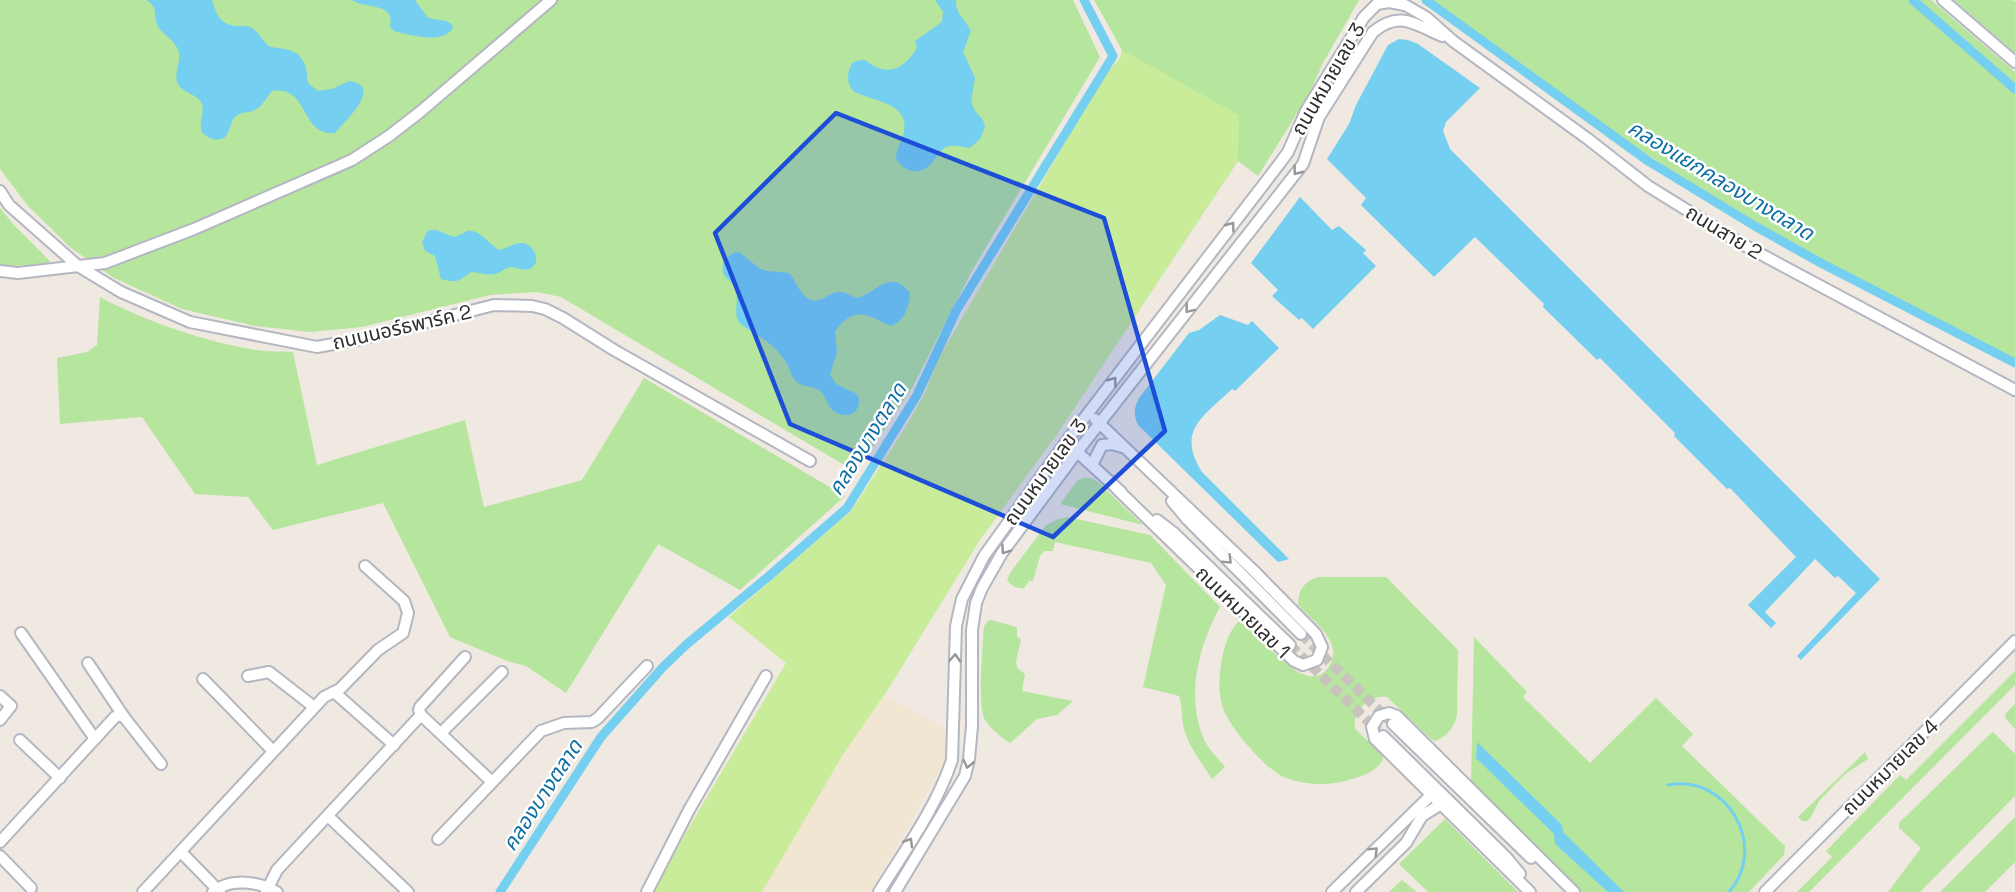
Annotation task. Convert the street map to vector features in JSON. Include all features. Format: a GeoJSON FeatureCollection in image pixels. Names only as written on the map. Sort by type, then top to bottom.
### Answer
{"type":"FeatureCollection","features":[{"type":"Feature","properties":{"kind":"street"},"geometry":{"type":"LineString","coordinates":[[0,271],[18,273],[105,263],[352,160],[414,117],[551,0]]}},
{"type":"Feature","properties":{"kind":"street"},"geometry":{"type":"LineString","coordinates":[[1943,0],[2015,62]]}},
{"type":"Feature","properties":{"kind":"street","name":"ถนนหมายเลข 3"},"geometry":{"type":"LineString","coordinates":[[879,892],[930,808],[945,780],[952,760],[956,626],[962,599],[984,556],[1066,442],[1288,152],[1306,111],[1364,17],[1377,4],[1389,2],[1405,6],[1426,18],[1453,41]]}},
{"type":"Feature","properties":{"kind":"street","name":"ถนนหมายเลข 3"},"geometry":{"type":"LineString","coordinates":[[895,892],[965,776],[972,726],[972,630],[976,603],[982,588],[1008,545],[1099,423],[1303,164],[1319,117],[1373,32],[1382,25],[1395,20],[1403,20],[1453,41]]}},
{"type":"Feature","properties":{"kind":"street","name":"ถนนสาย 2"},"geometry":{"type":"LineString","coordinates":[[1453,41],[1657,192],[1749,248],[2015,390]]}},
{"type":"Feature","properties":{"kind":"street","name":"ถนนนอร์ธพาร์ค 2"},"geometry":{"type":"LineString","coordinates":[[0,191],[9,205],[78,266],[121,292],[190,322],[317,347],[361,339],[494,305],[516,304],[545,309],[810,461]]}},
{"type":"Feature","properties":{"kind":"street","name":"ถนนหมายเลข 1"},"geometry":{"type":"LineString","coordinates":[[1066,442],[1294,661],[1303,665],[1313,663],[1322,652],[1321,642],[1253,570],[1088,413]]}},
{"type":"Feature","properties":{"kind":"street"},"geometry":{"type":"LineString","coordinates":[[1092,465],[1099,448],[1105,444],[1128,450]]}},
{"type":"Feature","properties":{"kind":"street","name":"ถนนหมายเลข 1"},"geometry":{"type":"LineString","coordinates":[[1142,464],[1187,519],[1301,634]]}},
{"type":"Feature","properties":{"kind":"street","name":"ถนนหมายเลข 1"},"geometry":{"type":"LineString","coordinates":[[1117,489],[1174,533],[1290,645]]}},
{"type":"Feature","properties":{"kind":"street"},"geometry":{"type":"LineString","coordinates":[[142,892],[324,697],[350,680],[378,650],[404,633],[408,613],[404,601],[365,566]]}},
{"type":"Feature","properties":{"kind":"street"},"geometry":{"type":"LineString","coordinates":[[21,633],[95,739]]}},
{"type":"Feature","properties":{"kind":"street","name":"ถนนหมายเลข 4"},"geometry":{"type":"LineString","coordinates":[[1765,892],[2015,641]]}},
{"type":"Feature","properties":{"kind":"street"},"geometry":{"type":"LineString","coordinates":[[465,657],[419,710],[422,716],[492,782]]}},
{"type":"Feature","properties":{"kind":"street"},"geometry":{"type":"LineString","coordinates":[[88,663],[124,717],[161,764]]}},
{"type":"Feature","properties":{"kind":"street"},"geometry":{"type":"LineString","coordinates":[[438,839],[541,731],[564,723],[592,722],[647,666]]}},
{"type":"Feature","properties":{"kind":"street"},"geometry":{"type":"LineString","coordinates":[[248,676],[269,672],[314,707]]}},
{"type":"Feature","properties":{"kind":"street"},"geometry":{"type":"LineString","coordinates":[[441,733],[502,672]]}},
{"type":"Feature","properties":{"kind":"street"},"geometry":{"type":"LineString","coordinates":[[646,892],[686,816],[766,676]]}},
{"type":"Feature","properties":{"kind":"street"},"geometry":{"type":"LineString","coordinates":[[203,679],[273,751]]}},
{"type":"Feature","properties":{"kind":"street"},"geometry":{"type":"LineString","coordinates":[[334,692],[394,745]]}},
{"type":"Feature","properties":{"kind":"street"},"geometry":{"type":"LineString","coordinates":[[0,696],[11,706],[0,720]]}},
{"type":"Feature","properties":{"kind":"street"},"geometry":{"type":"LineString","coordinates":[[1530,892],[1372,735],[1373,723],[1379,716],[1384,714],[1397,716],[1573,892]]}},
{"type":"Feature","properties":{"kind":"street"},"geometry":{"type":"LineString","coordinates":[[0,842],[115,717],[119,715],[124,717]]}},
{"type":"Feature","properties":{"kind":"street"},"geometry":{"type":"LineString","coordinates":[[181,852],[217,891],[239,882],[264,885],[271,890],[278,870],[422,716]]}},
{"type":"Feature","properties":{"kind":"street"},"geometry":{"type":"LineString","coordinates":[[1394,724],[1517,846],[1573,892]]}},
{"type":"Feature","properties":{"kind":"street"},"geometry":{"type":"LineString","coordinates":[[1383,736],[1506,857],[1535,892]]}},
{"type":"Feature","properties":{"kind":"street"},"geometry":{"type":"LineString","coordinates":[[20,740],[60,778]]}},
{"type":"Feature","properties":{"kind":"street"},"geometry":{"type":"LineString","coordinates":[[1332,892],[1431,795]]}},
{"type":"Feature","properties":{"kind":"street"},"geometry":{"type":"LineString","coordinates":[[1356,892],[1406,843],[1422,816],[1441,804]]}},
{"type":"Feature","properties":{"kind":"street"},"geometry":{"type":"LineString","coordinates":[[327,816],[408,892]]}},
{"type":"Feature","properties":{"kind":"street"},"geometry":{"type":"LineString","coordinates":[[1399,826],[1406,824],[1410,829],[1406,843]]}},
{"type":"Feature","properties":{"kind":"street"},"geometry":{"type":"LineString","coordinates":[[0,856],[31,888]]}},
{"type":"Feature","properties":{"kind":"highlighted area"},"geometry":{"type":"Polygon","coordinates":[[[836,113],[1104,218],[1165,431],[1053,537],[790,424],[715,233],[836,113]]]}},
{"type":"Feature","properties":{"kind":"shaded area"},"geometry":{"type":"Polygon","coordinates":[[[884,694],[947,730],[946,760],[870,892],[762,892],[844,753],[884,694]]]}},
{"type":"Feature","properties":{"kind":"green space"},"geometry":{"type":"Polygon","coordinates":[[[0,0],[1073,0],[1100,57],[973,269],[912,388],[856,472],[561,297],[537,292],[490,295],[362,327],[310,332],[255,326],[182,309],[114,278],[71,248],[28,206],[0,169],[0,0]]]}},
{"type":"Feature","properties":{"kind":"green space"},"geometry":{"type":"Polygon","coordinates":[[[1094,0],[1359,0],[1323,63],[1309,94],[1258,176],[1238,161],[1122,335],[1046,176],[1101,80],[1121,57],[1122,50],[1094,0]]]}},
{"type":"Feature","properties":{"kind":"green space"},"geometry":{"type":"Polygon","coordinates":[[[1429,0],[1931,0],[2015,72],[2015,360],[1894,298],[1735,211],[1595,119],[1429,0]]]}},
{"type":"Feature","properties":{"kind":"green space"},"geometry":{"type":"Polygon","coordinates":[[[1954,0],[2012,0],[2015,2],[2015,53],[1954,0]]]}},
{"type":"Feature","properties":{"kind":"green space"},"geometry":{"type":"Polygon","coordinates":[[[1122,50],[1239,115],[1238,161],[1058,433],[980,540],[889,688],[844,753],[762,892],[651,892],[786,663],[729,617],[851,511],[902,433],[925,393],[938,359],[1103,78],[1121,57],[1122,50]]]}},
{"type":"Feature","properties":{"kind":"green space"},"geometry":{"type":"Polygon","coordinates":[[[0,208],[50,261],[47,265],[0,266],[0,208]]]}},
{"type":"Feature","properties":{"kind":"green space"},"geometry":{"type":"Polygon","coordinates":[[[100,297],[136,314],[196,336],[256,350],[293,352],[317,465],[465,420],[484,507],[582,480],[644,378],[845,496],[740,590],[658,544],[566,693],[526,666],[507,661],[450,637],[383,503],[273,530],[248,497],[195,494],[142,417],[60,424],[57,358],[87,352],[97,345],[100,297]]]}},
{"type":"Feature","properties":{"kind":"green space"},"geometry":{"type":"Polygon","coordinates":[[[1091,478],[1098,482],[1143,525],[1060,504],[1077,481],[1091,478]]]}},
{"type":"Feature","properties":{"kind":"green space"},"geometry":{"type":"Polygon","coordinates":[[[1067,517],[1150,535],[1220,607],[1206,637],[1195,687],[1198,721],[1203,737],[1225,767],[1212,779],[1186,736],[1179,696],[1143,687],[1166,585],[1151,563],[1055,542],[1053,551],[1044,551],[1040,556],[1033,581],[1029,581],[1024,588],[1021,588],[1014,587],[1007,580],[1046,525],[1067,517]]]}},
{"type":"Feature","properties":{"kind":"green space"},"geometry":{"type":"Polygon","coordinates":[[[1319,577],[1386,577],[1458,650],[1457,716],[1452,728],[1446,734],[1435,741],[1431,739],[1387,697],[1374,698],[1359,710],[1355,729],[1382,754],[1383,760],[1373,770],[1361,776],[1335,783],[1318,784],[1284,777],[1267,766],[1239,735],[1225,714],[1219,682],[1226,644],[1238,622],[1241,622],[1285,662],[1301,673],[1316,676],[1324,673],[1333,659],[1332,645],[1322,629],[1298,604],[1303,586],[1319,577]]]}},
{"type":"Feature","properties":{"kind":"green space"},"geometry":{"type":"Polygon","coordinates":[[[991,620],[1017,627],[1017,636],[1021,640],[1016,661],[1017,668],[1025,674],[1022,691],[1073,701],[1057,715],[1037,719],[1010,743],[990,727],[985,720],[981,703],[984,626],[991,620]]]}},
{"type":"Feature","properties":{"kind":"green space"},"geometry":{"type":"Polygon","coordinates":[[[1474,637],[1527,692],[1523,697],[1590,763],[1656,698],[1693,734],[1682,746],[1785,846],[1784,855],[1749,892],[1579,892],[1471,785],[1474,637]]]}},
{"type":"Feature","properties":{"kind":"green space"},"geometry":{"type":"Polygon","coordinates":[[[2015,671],[2015,685],[1809,892],[1797,892],[1832,857],[1826,851],[1900,775],[1906,780],[2015,671]]]}},
{"type":"Feature","properties":{"kind":"green space"},"geometry":{"type":"Polygon","coordinates":[[[2015,704],[2015,729],[2005,718],[2006,713],[2015,704]]]}},
{"type":"Feature","properties":{"kind":"green space"},"geometry":{"type":"Polygon","coordinates":[[[1993,732],[2015,754],[2015,796],[1920,892],[1888,892],[1921,848],[1899,828],[1899,823],[1993,732]]]}},
{"type":"Feature","properties":{"kind":"green space"},"geometry":{"type":"Polygon","coordinates":[[[1865,752],[1868,759],[1845,774],[1819,801],[1811,817],[1807,821],[1802,821],[1798,817],[1865,752]]]}},
{"type":"Feature","properties":{"kind":"green space"},"geometry":{"type":"Polygon","coordinates":[[[2015,817],[2015,862],[1985,892],[1940,892],[2015,817]]]}},
{"type":"Feature","properties":{"kind":"green space"},"geometry":{"type":"Polygon","coordinates":[[[1445,819],[1518,892],[1428,892],[1399,864],[1445,819]]]}},
{"type":"Feature","properties":{"kind":"green space"},"geometry":{"type":"Polygon","coordinates":[[[1402,880],[1417,892],[1389,892],[1402,880]]]}},
{"type":"Feature","properties":{"kind":"water"},"geometry":{"type":"Polygon","coordinates":[[[147,0],[212,0],[217,13],[226,23],[250,27],[270,47],[292,51],[301,57],[306,68],[308,83],[318,91],[332,89],[349,81],[359,84],[363,89],[363,96],[335,133],[324,132],[315,127],[293,95],[284,91],[272,91],[256,110],[236,116],[228,134],[224,137],[217,140],[206,136],[201,129],[202,104],[198,98],[183,90],[178,84],[176,77],[179,53],[172,41],[159,28],[154,9],[147,0]]]}},
{"type":"Feature","properties":{"kind":"water"},"geometry":{"type":"Polygon","coordinates":[[[352,0],[415,0],[428,18],[446,21],[452,24],[453,28],[448,33],[434,37],[394,31],[390,27],[391,19],[384,10],[352,0]]]}},
{"type":"Feature","properties":{"kind":"water"},"geometry":{"type":"Polygon","coordinates":[[[935,0],[956,0],[959,13],[971,31],[963,52],[975,78],[971,102],[985,127],[980,139],[970,148],[946,147],[929,166],[920,171],[911,171],[903,167],[896,159],[904,132],[901,114],[888,104],[853,91],[848,81],[848,74],[852,63],[861,60],[885,70],[891,70],[906,62],[917,48],[915,41],[942,22],[943,12],[935,0]]]}},
{"type":"Feature","properties":{"kind":"water"},"geometry":{"type":"Polygon","coordinates":[[[1399,39],[1418,44],[1480,88],[1446,122],[1443,131],[1450,149],[1880,579],[1801,660],[1797,656],[1856,593],[1838,576],[1835,578],[1815,559],[1765,612],[1776,623],[1771,628],[1748,605],[1796,557],[1730,488],[1727,489],[1674,436],[1675,433],[1600,358],[1597,360],[1543,307],[1544,304],[1475,237],[1434,277],[1361,205],[1366,198],[1327,159],[1349,124],[1356,105],[1388,45],[1399,39]]]}},
{"type":"Feature","properties":{"kind":"water"},"geometry":{"type":"Polygon","coordinates":[[[1300,197],[1332,230],[1339,226],[1366,250],[1363,253],[1376,266],[1313,329],[1272,296],[1278,290],[1251,263],[1300,197]]]}},
{"type":"Feature","properties":{"kind":"water"},"geometry":{"type":"Polygon","coordinates":[[[430,230],[454,237],[467,231],[476,232],[500,250],[514,244],[527,244],[535,254],[536,262],[526,270],[510,267],[492,274],[471,272],[457,281],[441,279],[435,256],[425,251],[422,242],[430,230]]]}},
{"type":"Feature","properties":{"kind":"water"},"geometry":{"type":"Polygon","coordinates":[[[739,252],[759,268],[789,273],[808,299],[818,300],[839,292],[858,298],[890,282],[896,282],[910,293],[906,312],[892,326],[872,317],[858,315],[845,320],[835,332],[837,352],[830,375],[836,384],[857,394],[859,404],[854,412],[840,414],[829,406],[820,391],[798,383],[776,350],[739,322],[736,315],[736,290],[732,282],[724,275],[723,267],[724,260],[733,253],[739,252]]]}},
{"type":"Feature","properties":{"kind":"water"},"geometry":{"type":"Polygon","coordinates":[[[1220,315],[1248,325],[1252,321],[1279,348],[1235,391],[1232,389],[1196,425],[1192,435],[1195,458],[1202,472],[1289,559],[1278,562],[1138,425],[1135,418],[1135,408],[1139,398],[1189,333],[1199,330],[1220,315]]]}},
{"type":"Feature","properties":{"kind":"water"},"geometry":{"type":"Polygon","coordinates":[[[1477,742],[1561,824],[1564,833],[1624,892],[1608,892],[1555,844],[1554,834],[1476,758],[1477,742]]]}},
{"type":"Feature","properties":{"kind":"waterway","name":"คลองบางตลาด"},"geometry":{"type":"LineString","coordinates":[[500,892],[601,737],[663,667],[847,508],[917,395],[956,311],[1113,56],[1084,0]]}},
{"type":"Feature","properties":{"kind":"waterway","name":"คลองแยกคลองบางตลาด"},"geometry":{"type":"LineString","coordinates":[[1426,0],[1648,161],[1819,262],[2015,363]]}},
{"type":"Feature","properties":{"kind":"waterway"},"geometry":{"type":"LineString","coordinates":[[1913,0],[2015,89]]}},
{"type":"Feature","properties":{"kind":"waterway"},"geometry":{"type":"LineString","coordinates":[[1668,785],[1689,784],[1708,790],[1724,802],[1736,817],[1743,835],[1745,855],[1740,874],[1729,892]]}},
{"type":"Feature","properties":{"kind":"tunnel"},"geometry":{"type":"LineString","coordinates":[[1301,634],[1393,724]]}},
{"type":"Feature","properties":{"kind":"tunnel"},"geometry":{"type":"LineString","coordinates":[[1290,645],[1378,731]]}}]}
